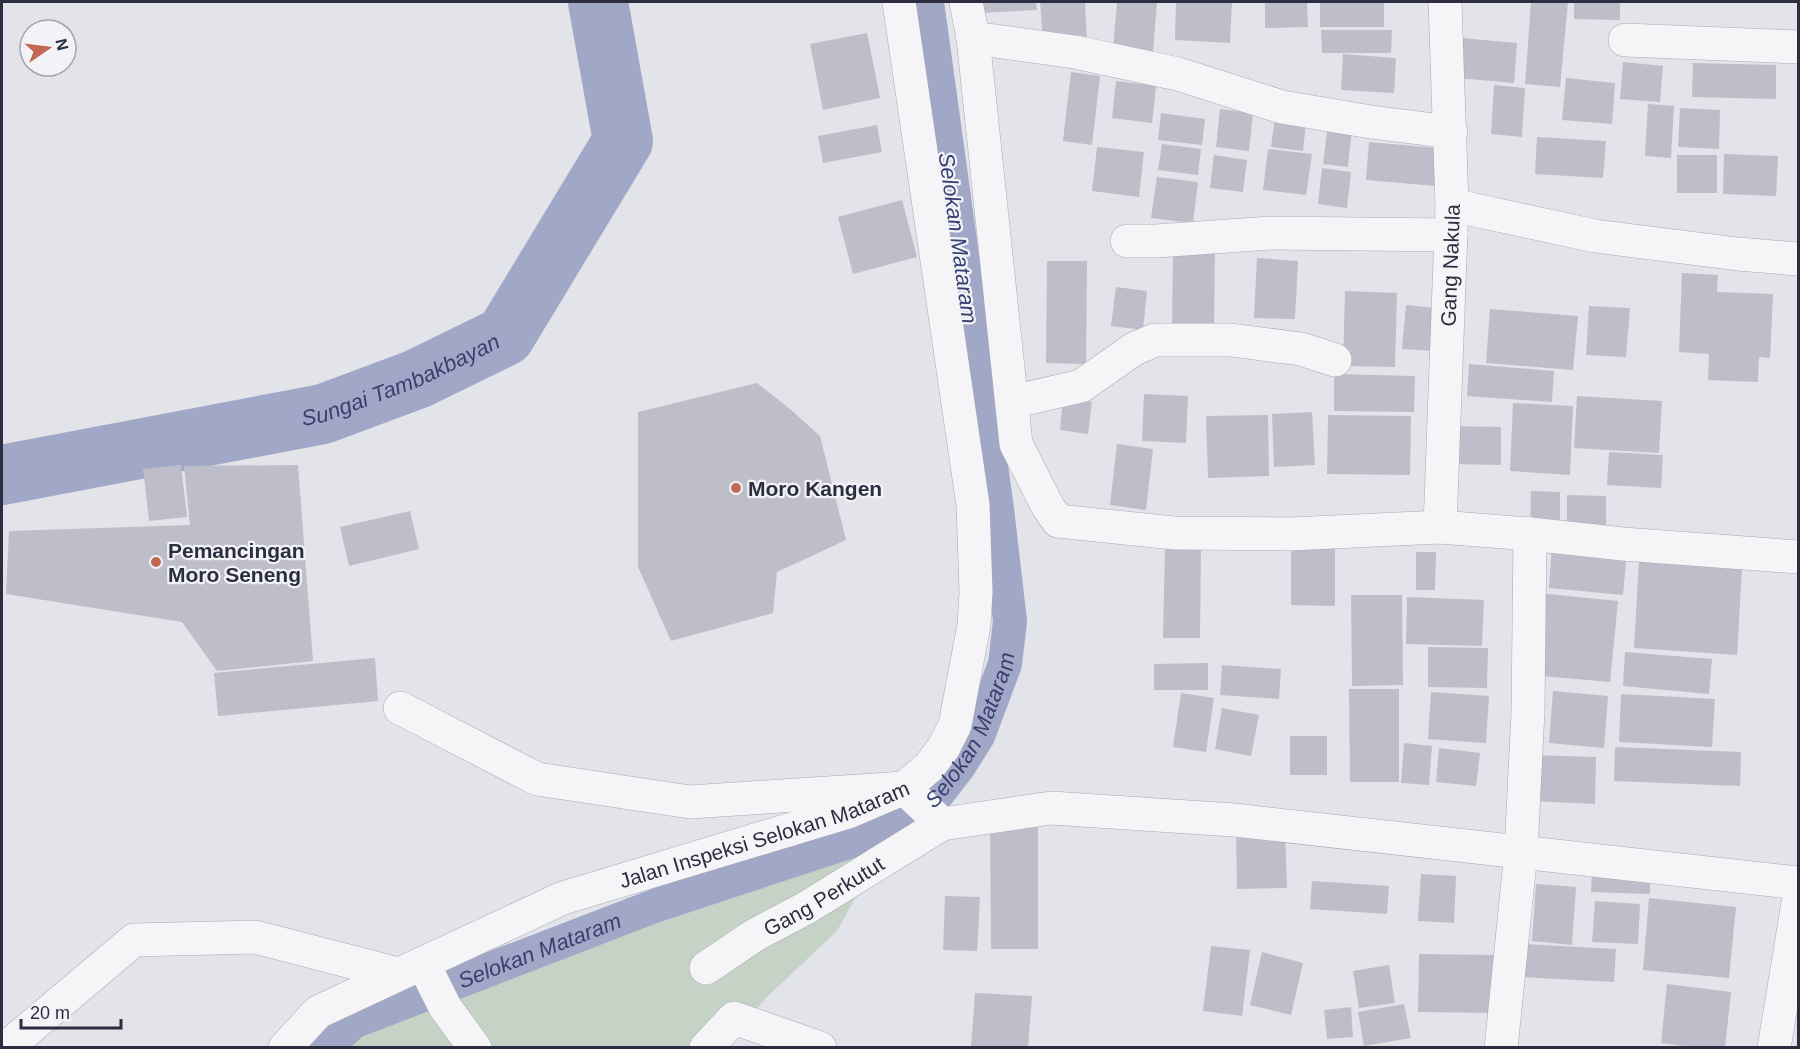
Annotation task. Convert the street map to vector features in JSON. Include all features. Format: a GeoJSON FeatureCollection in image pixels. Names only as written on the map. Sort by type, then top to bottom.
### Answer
{"type":"FeatureCollection","features":[{"type":"Feature","properties":{"kind":"street","name":"Jalan Inspeksi Selokan Mataram"},"geometry":{"type":"LineString","coordinates":[[285,1047],[318,1012],[423,978],[563,898],[848,812],[923,807],[929,767],[944,747],[955,725],[974,625],[976,592],[974,505],[991,447],[899,2]]}},
{"type":"Feature","properties":{"kind":"street"},"geometry":{"type":"LineString","coordinates":[[966,2],[973,38],[1012,402],[991,447],[1048,507],[1058,521],[1174,533],[1291,534],[1440,527],[1798,557]]}},
{"type":"Feature","properties":{"kind":"street","name":"Gang Nakula"},"geometry":{"type":"LineString","coordinates":[[1440,527],[1451,220],[1451,132],[1445,2]]}},
{"type":"Feature","properties":{"kind":"street"},"geometry":{"type":"LineString","coordinates":[[973,38],[1075,52],[1178,74],[1282,107],[1371,122],[1451,132]]}},
{"type":"Feature","properties":{"kind":"street"},"geometry":{"type":"LineString","coordinates":[[1625,40],[1798,47]]}},
{"type":"Feature","properties":{"kind":"street"},"geometry":{"type":"LineString","coordinates":[[1127,240],[1156,241],[1451,220],[1798,259]]}},
{"type":"Feature","properties":{"kind":"street"},"geometry":{"type":"LineString","coordinates":[[1012,402],[1081,386],[1134,349],[1155,340],[1231,340],[1301,349],[1335,360]]}},
{"type":"Feature","properties":{"kind":"street"},"geometry":{"type":"LineString","coordinates":[[1501,1047],[1521,852],[1528,711],[1530,534]]}},
{"type":"Feature","properties":{"kind":"street"},"geometry":{"type":"LineString","coordinates":[[400,708],[537,778],[690,802],[1051,808],[1234,820],[1798,883]]}},
{"type":"Feature","properties":{"kind":"street","name":"Gang Perkutut"},"geometry":{"type":"LineString","coordinates":[[706,968],[755,934],[816,903],[923,807]]}},
{"type":"Feature","properties":{"kind":"street"},"geometry":{"type":"LineString","coordinates":[[1774,1047],[1798,903]]}},
{"type":"Feature","properties":{"kind":"street"},"geometry":{"type":"LineString","coordinates":[[6,1047],[134,940],[255,937],[423,978],[475,1047]]}},
{"type":"Feature","properties":{"kind":"street"},"geometry":{"type":"LineString","coordinates":[[706,1047],[735,1018],[820,1047]]}},
{"type":"Feature","properties":{"kind":"green space"},"geometry":{"type":"Polygon","coordinates":[[[888,839],[837,931],[767,997],[723,1047],[345,1048],[350,1040],[409,1004],[888,839]]]}},
{"type":"Feature","properties":{"kind":"building"},"geometry":{"type":"Polygon","coordinates":[[[979,2],[1036,2],[1037,10],[979,13],[979,2]]]}},
{"type":"Feature","properties":{"kind":"building"},"geometry":{"type":"Polygon","coordinates":[[[1040,2],[1085,2],[1087,40],[1043,42],[1040,2]]]}},
{"type":"Feature","properties":{"kind":"building"},"geometry":{"type":"Polygon","coordinates":[[[1117,2],[1157,2],[1153,52],[1113,50],[1117,2]]]}},
{"type":"Feature","properties":{"kind":"building"},"geometry":{"type":"Polygon","coordinates":[[[1176,2],[1232,2],[1230,43],[1175,40],[1176,2]]]}},
{"type":"Feature","properties":{"kind":"building"},"geometry":{"type":"Polygon","coordinates":[[[1265,2],[1307,2],[1308,27],[1265,28],[1265,2]]]}},
{"type":"Feature","properties":{"kind":"building"},"geometry":{"type":"Polygon","coordinates":[[[1320,2],[1384,2],[1384,27],[1320,27],[1320,2]]]}},
{"type":"Feature","properties":{"kind":"building"},"geometry":{"type":"Polygon","coordinates":[[[1531,2],[1568,2],[1560,87],[1525,84],[1531,2]]]}},
{"type":"Feature","properties":{"kind":"building"},"geometry":{"type":"Polygon","coordinates":[[[1574,2],[1620,2],[1620,20],[1574,19],[1574,2]]]}},
{"type":"Feature","properties":{"kind":"building"},"geometry":{"type":"Polygon","coordinates":[[[1321,30],[1392,30],[1391,53],[1322,53],[1321,30]]]}},
{"type":"Feature","properties":{"kind":"building"},"geometry":{"type":"Polygon","coordinates":[[[867,33],[880,98],[823,110],[810,44],[867,33]]]}},
{"type":"Feature","properties":{"kind":"building"},"geometry":{"type":"Polygon","coordinates":[[[1461,38],[1517,43],[1514,83],[1458,78],[1461,38]]]}},
{"type":"Feature","properties":{"kind":"building"},"geometry":{"type":"Polygon","coordinates":[[[1343,54],[1396,58],[1394,93],[1341,90],[1343,54]]]}},
{"type":"Feature","properties":{"kind":"building"},"geometry":{"type":"Polygon","coordinates":[[[1623,62],[1663,66],[1660,102],[1620,99],[1623,62]]]}},
{"type":"Feature","properties":{"kind":"building"},"geometry":{"type":"Polygon","coordinates":[[[1693,63],[1776,65],[1776,99],[1692,97],[1693,63]]]}},
{"type":"Feature","properties":{"kind":"building"},"geometry":{"type":"Polygon","coordinates":[[[1071,72],[1100,76],[1092,145],[1063,141],[1071,72]]]}},
{"type":"Feature","properties":{"kind":"building"},"geometry":{"type":"Polygon","coordinates":[[[1566,78],[1615,83],[1612,124],[1562,120],[1566,78]]]}},
{"type":"Feature","properties":{"kind":"building"},"geometry":{"type":"Polygon","coordinates":[[[1116,81],[1156,86],[1152,123],[1112,118],[1116,81]]]}},
{"type":"Feature","properties":{"kind":"building"},"geometry":{"type":"Polygon","coordinates":[[[1494,85],[1525,88],[1522,137],[1491,134],[1494,85]]]}},
{"type":"Feature","properties":{"kind":"building"},"geometry":{"type":"Polygon","coordinates":[[[1648,104],[1674,106],[1671,158],[1645,156],[1648,104]]]}},
{"type":"Feature","properties":{"kind":"building"},"geometry":{"type":"Polygon","coordinates":[[[1680,108],[1720,110],[1719,149],[1678,147],[1680,108]]]}},
{"type":"Feature","properties":{"kind":"building"},"geometry":{"type":"Polygon","coordinates":[[[1220,109],[1253,113],[1249,151],[1216,147],[1220,109]]]}},
{"type":"Feature","properties":{"kind":"building"},"geometry":{"type":"Polygon","coordinates":[[[1276,110],[1307,114],[1303,151],[1271,147],[1276,110]]]}},
{"type":"Feature","properties":{"kind":"building"},"geometry":{"type":"Polygon","coordinates":[[[1161,113],[1205,119],[1202,145],[1158,140],[1161,113]]]}},
{"type":"Feature","properties":{"kind":"building"},"geometry":{"type":"Polygon","coordinates":[[[877,125],[882,152],[823,163],[818,136],[877,125]]]}},
{"type":"Feature","properties":{"kind":"building"},"geometry":{"type":"Polygon","coordinates":[[[1328,125],[1352,128],[1348,167],[1323,164],[1328,125]]]}},
{"type":"Feature","properties":{"kind":"building"},"geometry":{"type":"Polygon","coordinates":[[[1537,137],[1606,141],[1603,178],[1535,174],[1537,137]]]}},
{"type":"Feature","properties":{"kind":"building"},"geometry":{"type":"Polygon","coordinates":[[[1369,142],[1450,149],[1447,187],[1366,180],[1369,142]]]}},
{"type":"Feature","properties":{"kind":"building"},"geometry":{"type":"Polygon","coordinates":[[[1162,144],[1201,149],[1198,175],[1158,170],[1162,144]]]}},
{"type":"Feature","properties":{"kind":"building"},"geometry":{"type":"Polygon","coordinates":[[[1097,147],[1144,152],[1139,197],[1092,191],[1097,147]]]}},
{"type":"Feature","properties":{"kind":"building"},"geometry":{"type":"Polygon","coordinates":[[[1268,149],[1312,154],[1306,195],[1263,190],[1268,149]]]}},
{"type":"Feature","properties":{"kind":"building"},"geometry":{"type":"Polygon","coordinates":[[[1724,154],[1778,156],[1776,196],[1723,194],[1724,154]]]}},
{"type":"Feature","properties":{"kind":"building"},"geometry":{"type":"Polygon","coordinates":[[[1214,155],[1247,160],[1243,192],[1210,188],[1214,155]]]}},
{"type":"Feature","properties":{"kind":"building"},"geometry":{"type":"Polygon","coordinates":[[[1677,155],[1717,155],[1717,193],[1677,193],[1677,155]]]}},
{"type":"Feature","properties":{"kind":"building"},"geometry":{"type":"Polygon","coordinates":[[[1322,168],[1351,172],[1347,208],[1318,204],[1322,168]]]}},
{"type":"Feature","properties":{"kind":"building"},"geometry":{"type":"Polygon","coordinates":[[[1157,177],[1198,182],[1193,223],[1151,218],[1157,177]]]}},
{"type":"Feature","properties":{"kind":"building"},"geometry":{"type":"Polygon","coordinates":[[[902,200],[917,257],[853,274],[838,217],[902,200]]]}},
{"type":"Feature","properties":{"kind":"building"},"geometry":{"type":"Polygon","coordinates":[[[1173,243],[1215,244],[1214,330],[1172,330],[1173,243]]]}},
{"type":"Feature","properties":{"kind":"building"},"geometry":{"type":"Polygon","coordinates":[[[1257,258],[1298,261],[1295,319],[1254,318],[1257,258]]]}},
{"type":"Feature","properties":{"kind":"building"},"geometry":{"type":"Polygon","coordinates":[[[1047,261],[1087,261],[1086,364],[1046,363],[1047,261]]]}},
{"type":"Feature","properties":{"kind":"building"},"geometry":{"type":"Polygon","coordinates":[[[1682,273],[1718,275],[1717,292],[1773,294],[1770,358],[1759,357],[1758,382],[1708,380],[1709,354],[1679,352],[1682,273]]]}},
{"type":"Feature","properties":{"kind":"building"},"geometry":{"type":"Polygon","coordinates":[[[1116,287],[1147,291],[1143,330],[1111,326],[1116,287]]]}},
{"type":"Feature","properties":{"kind":"building"},"geometry":{"type":"Polygon","coordinates":[[[1345,291],[1397,293],[1395,367],[1343,366],[1345,291]]]}},
{"type":"Feature","properties":{"kind":"building"},"geometry":{"type":"Polygon","coordinates":[[[1406,305],[1437,308],[1434,351],[1402,349],[1406,305]]]}},
{"type":"Feature","properties":{"kind":"building"},"geometry":{"type":"Polygon","coordinates":[[[1589,306],[1630,308],[1626,357],[1586,355],[1589,306]]]}},
{"type":"Feature","properties":{"kind":"building"},"geometry":{"type":"Polygon","coordinates":[[[1490,309],[1578,316],[1573,370],[1486,363],[1490,309]]]}},
{"type":"Feature","properties":{"kind":"building"},"geometry":{"type":"Polygon","coordinates":[[[1469,364],[1554,371],[1552,402],[1467,396],[1469,364]]]}},
{"type":"Feature","properties":{"kind":"building"},"geometry":{"type":"Polygon","coordinates":[[[1334,374],[1415,376],[1414,412],[1334,411],[1334,374]]]}},
{"type":"Feature","properties":{"kind":"building","name":"Moro Kangen"},"geometry":{"type":"Polygon","coordinates":[[[757,383],[820,436],[846,540],[777,572],[773,613],[671,641],[638,567],[638,412],[757,383]]]}},
{"type":"Feature","properties":{"kind":"building"},"geometry":{"type":"Polygon","coordinates":[[[1144,394],[1188,396],[1186,443],[1142,441],[1144,394]]]}},
{"type":"Feature","properties":{"kind":"building"},"geometry":{"type":"Polygon","coordinates":[[[1577,396],[1662,401],[1659,453],[1574,448],[1577,396]]]}},
{"type":"Feature","properties":{"kind":"building"},"geometry":{"type":"Polygon","coordinates":[[[1063,398],[1092,402],[1088,434],[1060,430],[1063,398]]]}},
{"type":"Feature","properties":{"kind":"building"},"geometry":{"type":"Polygon","coordinates":[[[1513,403],[1573,406],[1570,475],[1510,471],[1513,403]]]}},
{"type":"Feature","properties":{"kind":"building"},"geometry":{"type":"Polygon","coordinates":[[[1312,412],[1315,465],[1274,467],[1272,414],[1312,412]]]}},
{"type":"Feature","properties":{"kind":"building"},"geometry":{"type":"Polygon","coordinates":[[[1268,415],[1269,476],[1208,478],[1206,416],[1268,415]]]}},
{"type":"Feature","properties":{"kind":"building"},"geometry":{"type":"Polygon","coordinates":[[[1328,415],[1411,416],[1410,475],[1327,474],[1328,415]]]}},
{"type":"Feature","properties":{"kind":"building"},"geometry":{"type":"Polygon","coordinates":[[[1451,426],[1501,427],[1501,465],[1451,464],[1451,426]]]}},
{"type":"Feature","properties":{"kind":"building"},"geometry":{"type":"Polygon","coordinates":[[[1117,444],[1153,449],[1146,510],[1110,505],[1117,444]]]}},
{"type":"Feature","properties":{"kind":"building"},"geometry":{"type":"Polygon","coordinates":[[[1609,452],[1663,455],[1661,488],[1607,485],[1609,452]]]}},
{"type":"Feature","properties":{"kind":"building"},"geometry":{"type":"Polygon","coordinates":[[[181,465],[187,517],[149,521],[143,469],[181,465]]]}},
{"type":"Feature","properties":{"kind":"building","name":"Pemancingan Moro Seneng"},"geometry":{"type":"Polygon","coordinates":[[[298,465],[313,661],[217,671],[182,622],[6,594],[9,531],[190,525],[184,466],[298,465]]]}},
{"type":"Feature","properties":{"kind":"building"},"geometry":{"type":"Polygon","coordinates":[[[1531,491],[1560,492],[1560,528],[1530,527],[1531,491]]]}},
{"type":"Feature","properties":{"kind":"building"},"geometry":{"type":"Polygon","coordinates":[[[1567,495],[1606,496],[1606,528],[1567,528],[1567,495]]]}},
{"type":"Feature","properties":{"kind":"building"},"geometry":{"type":"Polygon","coordinates":[[[410,511],[419,549],[349,566],[340,527],[410,511]]]}},
{"type":"Feature","properties":{"kind":"building"},"geometry":{"type":"Polygon","coordinates":[[[1291,539],[1335,540],[1335,606],[1291,605],[1291,539]]]}},
{"type":"Feature","properties":{"kind":"building"},"geometry":{"type":"Polygon","coordinates":[[[1552,543],[1627,550],[1623,595],[1549,588],[1552,543]]]}},
{"type":"Feature","properties":{"kind":"building"},"geometry":{"type":"Polygon","coordinates":[[[1165,547],[1201,548],[1200,638],[1163,638],[1165,547]]]}},
{"type":"Feature","properties":{"kind":"building"},"geometry":{"type":"Polygon","coordinates":[[[1416,552],[1436,552],[1435,590],[1416,590],[1416,552]]]}},
{"type":"Feature","properties":{"kind":"building"},"geometry":{"type":"Polygon","coordinates":[[[1639,561],[1742,568],[1737,655],[1634,648],[1639,561]]]}},
{"type":"Feature","properties":{"kind":"building"},"geometry":{"type":"Polygon","coordinates":[[[1538,593],[1618,601],[1610,682],[1530,675],[1538,593]]]}},
{"type":"Feature","properties":{"kind":"building"},"geometry":{"type":"Polygon","coordinates":[[[1351,595],[1402,595],[1403,685],[1352,686],[1351,595]]]}},
{"type":"Feature","properties":{"kind":"building"},"geometry":{"type":"Polygon","coordinates":[[[1407,597],[1484,600],[1482,646],[1406,644],[1407,597]]]}},
{"type":"Feature","properties":{"kind":"building"},"geometry":{"type":"Polygon","coordinates":[[[1428,647],[1488,648],[1487,688],[1428,687],[1428,647]]]}},
{"type":"Feature","properties":{"kind":"building"},"geometry":{"type":"Polygon","coordinates":[[[1625,652],[1712,659],[1709,694],[1623,686],[1625,652]]]}},
{"type":"Feature","properties":{"kind":"building"},"geometry":{"type":"Polygon","coordinates":[[[375,658],[378,701],[218,716],[214,673],[375,658]]]}},
{"type":"Feature","properties":{"kind":"building"},"geometry":{"type":"Polygon","coordinates":[[[1208,663],[1208,690],[1154,690],[1154,664],[1208,663]]]}},
{"type":"Feature","properties":{"kind":"building"},"geometry":{"type":"Polygon","coordinates":[[[1222,665],[1281,669],[1279,699],[1220,695],[1222,665]]]}},
{"type":"Feature","properties":{"kind":"building"},"geometry":{"type":"Polygon","coordinates":[[[1349,689],[1399,689],[1399,782],[1350,782],[1349,689]]]}},
{"type":"Feature","properties":{"kind":"building"},"geometry":{"type":"Polygon","coordinates":[[[1553,691],[1608,696],[1604,748],[1549,743],[1553,691]]]}},
{"type":"Feature","properties":{"kind":"building"},"geometry":{"type":"Polygon","coordinates":[[[1431,692],[1489,696],[1486,743],[1428,739],[1431,692]]]}},
{"type":"Feature","properties":{"kind":"building"},"geometry":{"type":"Polygon","coordinates":[[[1181,693],[1214,698],[1206,752],[1173,747],[1181,693]]]}},
{"type":"Feature","properties":{"kind":"building"},"geometry":{"type":"Polygon","coordinates":[[[1621,694],[1715,699],[1712,747],[1619,742],[1621,694]]]}},
{"type":"Feature","properties":{"kind":"building"},"geometry":{"type":"Polygon","coordinates":[[[1222,708],[1259,715],[1251,756],[1215,749],[1222,708]]]}},
{"type":"Feature","properties":{"kind":"building"},"geometry":{"type":"Polygon","coordinates":[[[1290,736],[1327,736],[1327,775],[1290,775],[1290,736]]]}},
{"type":"Feature","properties":{"kind":"building"},"geometry":{"type":"Polygon","coordinates":[[[1404,743],[1432,746],[1429,785],[1401,783],[1404,743]]]}},
{"type":"Feature","properties":{"kind":"building"},"geometry":{"type":"Polygon","coordinates":[[[1615,747],[1741,752],[1740,786],[1614,781],[1615,747]]]}},
{"type":"Feature","properties":{"kind":"building"},"geometry":{"type":"Polygon","coordinates":[[[1439,748],[1480,753],[1476,786],[1436,782],[1439,748]]]}},
{"type":"Feature","properties":{"kind":"building"},"geometry":{"type":"Polygon","coordinates":[[[1534,755],[1596,757],[1595,804],[1532,801],[1534,755]]]}},
{"type":"Feature","properties":{"kind":"building"},"geometry":{"type":"Polygon","coordinates":[[[990,821],[1038,821],[1038,949],[991,949],[990,821]]]}},
{"type":"Feature","properties":{"kind":"building"},"geometry":{"type":"Polygon","coordinates":[[[1285,831],[1287,888],[1237,889],[1236,832],[1285,831]]]}},
{"type":"Feature","properties":{"kind":"building"},"geometry":{"type":"Polygon","coordinates":[[[1592,868],[1650,871],[1650,894],[1591,892],[1592,868]]]}},
{"type":"Feature","properties":{"kind":"building"},"geometry":{"type":"Polygon","coordinates":[[[1421,874],[1456,876],[1454,923],[1418,921],[1421,874]]]}},
{"type":"Feature","properties":{"kind":"building"},"geometry":{"type":"Polygon","coordinates":[[[1312,881],[1389,886],[1387,914],[1310,909],[1312,881]]]}},
{"type":"Feature","properties":{"kind":"building"},"geometry":{"type":"Polygon","coordinates":[[[1536,884],[1576,887],[1572,945],[1532,941],[1536,884]]]}},
{"type":"Feature","properties":{"kind":"building"},"geometry":{"type":"Polygon","coordinates":[[[945,896],[980,897],[977,951],[943,950],[945,896]]]}},
{"type":"Feature","properties":{"kind":"building"},"geometry":{"type":"Polygon","coordinates":[[[1649,898],[1736,907],[1729,978],[1643,970],[1649,898]]]}},
{"type":"Feature","properties":{"kind":"building"},"geometry":{"type":"Polygon","coordinates":[[[1595,901],[1640,904],[1638,944],[1592,942],[1595,901]]]}},
{"type":"Feature","properties":{"kind":"building"},"geometry":{"type":"Polygon","coordinates":[[[1522,944],[1616,949],[1614,982],[1520,977],[1522,944]]]}},
{"type":"Feature","properties":{"kind":"building"},"geometry":{"type":"Polygon","coordinates":[[[1211,946],[1250,950],[1242,1016],[1203,1011],[1211,946]]]}},
{"type":"Feature","properties":{"kind":"building"},"geometry":{"type":"Polygon","coordinates":[[[1262,952],[1303,963],[1291,1015],[1250,1005],[1262,952]]]}},
{"type":"Feature","properties":{"kind":"building"},"geometry":{"type":"Polygon","coordinates":[[[1419,954],[1496,955],[1496,1013],[1418,1012],[1419,954]]]}},
{"type":"Feature","properties":{"kind":"building"},"geometry":{"type":"Polygon","coordinates":[[[1389,965],[1395,1003],[1359,1008],[1353,971],[1389,965]]]}},
{"type":"Feature","properties":{"kind":"building"},"geometry":{"type":"Polygon","coordinates":[[[1667,984],[1731,992],[1725,1048],[1700,1048],[1661,1043],[1667,984]]]}},
{"type":"Feature","properties":{"kind":"building"},"geometry":{"type":"Polygon","coordinates":[[[975,993],[1032,996],[1028,1048],[971,1048],[975,993]]]}},
{"type":"Feature","properties":{"kind":"building"},"geometry":{"type":"Polygon","coordinates":[[[1404,1004],[1411,1038],[1364,1046],[1358,1012],[1404,1004]]]}},
{"type":"Feature","properties":{"kind":"building"},"geometry":{"type":"Polygon","coordinates":[[[1351,1007],[1353,1037],[1327,1039],[1324,1010],[1351,1007]]]}},
{"type":"Feature","properties":{"kind":"waterway","name":"Sungai Tambakbayan"},"geometry":{"type":"LineString","coordinates":[[2,475],[323,414],[417,379],[505,336],[623,141],[598,2]]}},
{"type":"Feature","properties":{"kind":"waterway","name":"Selokan Mataram"},"geometry":{"type":"LineString","coordinates":[[325,1048],[353,1022],[657,905],[906,823],[935,797],[978,736],[1005,664],[1010,621],[997,509],[927,2]]}},
{"type":"Feature","properties":{"kind":"place","name":"Moro Kangen"},"geometry":{"type":"Point","coordinates":[736,488]}},
{"type":"Feature","properties":{"kind":"place","name":"Pemancingan Moro Seneng"},"geometry":{"type":"Point","coordinates":[156,562]}}]}
